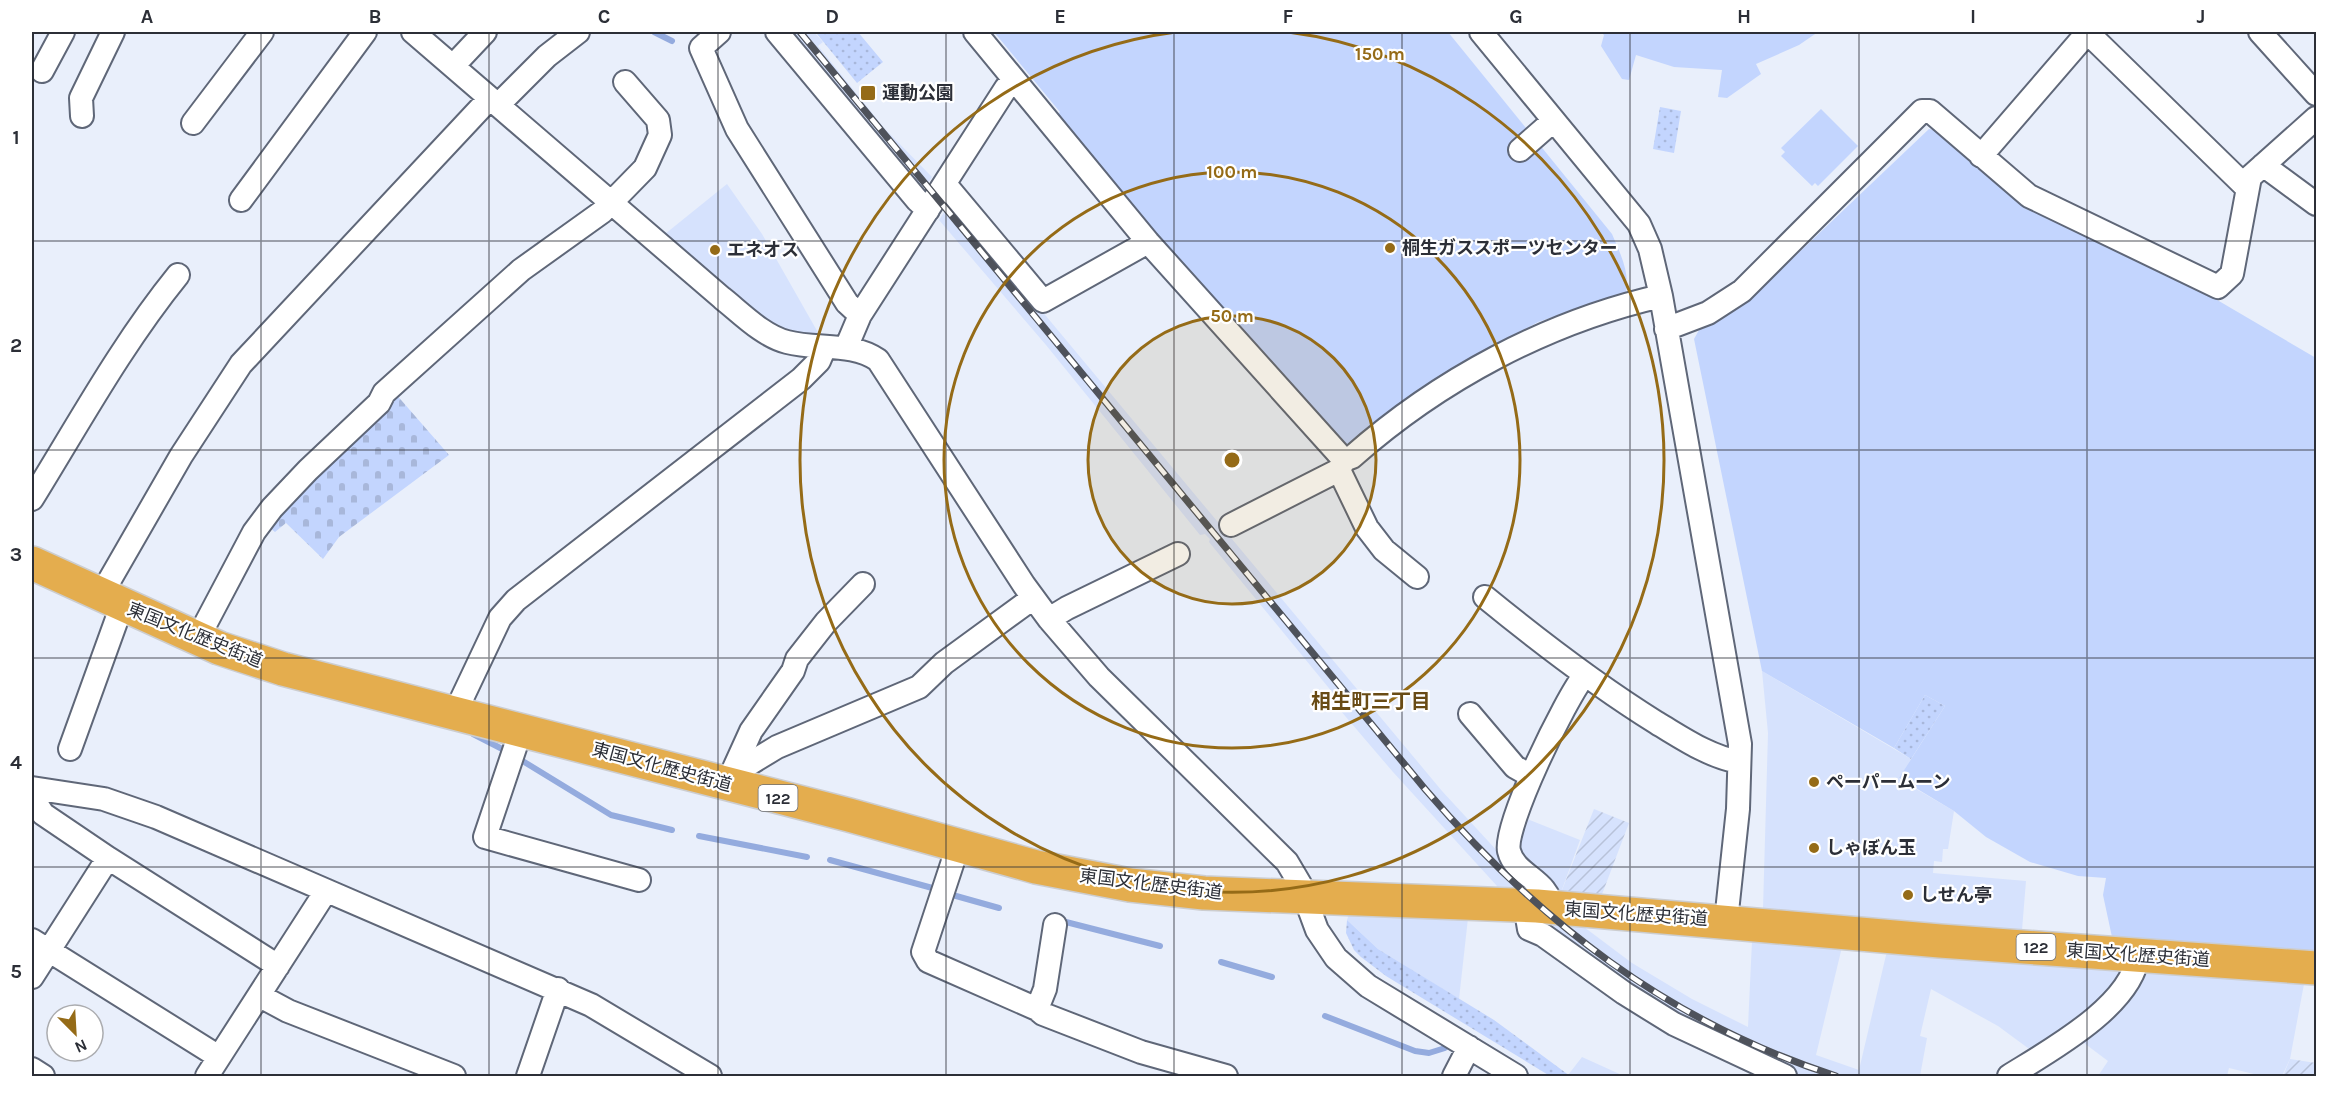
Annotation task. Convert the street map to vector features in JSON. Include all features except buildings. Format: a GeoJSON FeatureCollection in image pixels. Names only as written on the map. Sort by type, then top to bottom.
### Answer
{"type":"FeatureCollection","features":[{"type":"Feature","properties":{"kind":"highway","name":"東国文化歴史街道"},"geometry":{"type":"LineString","coordinates":[[32,563],[198,638],[283,669],[729,780],[1061,873],[1130,885],[1204,893],[1304,896],[1535,914],[1726,921],[1940,941],[2316,968]]}},
{"type":"Feature","properties":{"kind":"street"},"geometry":{"type":"LineString","coordinates":[[42,71],[63,32]]}},
{"type":"Feature","properties":{"kind":"street"},"geometry":{"type":"LineString","coordinates":[[82,116],[81,98],[113,32]]}},
{"type":"Feature","properties":{"kind":"street"},"geometry":{"type":"LineString","coordinates":[[193,123],[262,32]]}},
{"type":"Feature","properties":{"kind":"street"},"geometry":{"type":"LineString","coordinates":[[241,200],[365,32]]}},
{"type":"Feature","properties":{"kind":"street"},"geometry":{"type":"LineString","coordinates":[[413,32],[610,202],[769,334],[787,342],[870,355],[883,365],[1049,620],[1099,677],[1287,862],[1327,947],[1344,966],[1368,986],[1516,1077]]}},
{"type":"Feature","properties":{"kind":"street"},"geometry":{"type":"LineString","coordinates":[[453,66],[484,32]]}},
{"type":"Feature","properties":{"kind":"street"},"geometry":{"type":"LineString","coordinates":[[70,749],[112,600],[181,456],[241,364],[494,102],[578,32]]}},
{"type":"Feature","properties":{"kind":"street"},"geometry":{"type":"LineString","coordinates":[[719,32],[701,48],[737,129],[848,303],[860,315]]}},
{"type":"Feature","properties":{"kind":"street"},"geometry":{"type":"LineString","coordinates":[[777,32],[917,200],[928,210]]}},
{"type":"Feature","properties":{"kind":"street"},"geometry":{"type":"LineString","coordinates":[[975,32],[1148,242],[1341,465],[1367,528],[1384,550],[1417,577]]}},
{"type":"Feature","properties":{"kind":"street"},"geometry":{"type":"LineString","coordinates":[[1481,32],[1639,224],[1650,249],[1736,716],[1739,762],[1726,921]]}},
{"type":"Feature","properties":{"kind":"street"},"geometry":{"type":"LineString","coordinates":[[1981,156],[2088,32],[2246,187]]}},
{"type":"Feature","properties":{"kind":"street"},"geometry":{"type":"LineString","coordinates":[[2260,32],[2316,94]]}},
{"type":"Feature","properties":{"kind":"street"},"geometry":{"type":"LineString","coordinates":[[455,713],[505,611],[565,560],[801,379],[835,348],[860,315],[1006,88],[1014,80]]}},
{"type":"Feature","properties":{"kind":"street"},"geometry":{"type":"LineString","coordinates":[[198,638],[254,532],[272,508],[301,477],[379,403],[384,393],[521,270],[588,224],[645,168],[660,135],[658,120],[624,82]]}},
{"type":"Feature","properties":{"kind":"street"},"geometry":{"type":"LineString","coordinates":[[1666,329],[1707,313],[1742,291],[1922,111],[1930,111],[2029,196],[2218,287],[2232,274],[2246,187],[2250,177],[2316,118]]}},
{"type":"Feature","properties":{"kind":"street"},"geometry":{"type":"LineString","coordinates":[[1520,150],[1552,121]]}},
{"type":"Feature","properties":{"kind":"street"},"geometry":{"type":"LineString","coordinates":[[2263,165],[2316,204]]}},
{"type":"Feature","properties":{"kind":"street"},"geometry":{"type":"LineString","coordinates":[[945,184],[1043,301],[1148,242]]}},
{"type":"Feature","properties":{"kind":"street"},"geometry":{"type":"LineString","coordinates":[[32,499],[126,344],[178,275]]}},
{"type":"Feature","properties":{"kind":"street"},"geometry":{"type":"LineString","coordinates":[[1231,525],[1341,465],[1410,409],[1513,348],[1595,315],[1660,296]]}},
{"type":"Feature","properties":{"kind":"street"},"geometry":{"type":"LineString","coordinates":[[1049,620],[1067,608],[1178,554]]}},
{"type":"Feature","properties":{"kind":"street"},"geometry":{"type":"LineString","coordinates":[[729,780],[751,731],[793,671],[797,659],[826,622],[863,584]]}},
{"type":"Feature","properties":{"kind":"street"},"geometry":{"type":"LineString","coordinates":[[1485,597],[1584,676],[1703,751],[1739,762]]}},
{"type":"Feature","properties":{"kind":"street"},"geometry":{"type":"LineString","coordinates":[[729,780],[777,747],[919,687],[944,663],[1033,598]]}},
{"type":"Feature","properties":{"kind":"street"},"geometry":{"type":"LineString","coordinates":[[1584,676],[1557,721],[1531,776],[1509,851],[1515,862],[1548,892],[1535,914],[1543,935],[1624,993],[1674,1024],[1785,1077]]}},
{"type":"Feature","properties":{"kind":"street"},"geometry":{"type":"LineString","coordinates":[[1470,714],[1515,767],[1531,776]]}},
{"type":"Feature","properties":{"kind":"street"},"geometry":{"type":"LineString","coordinates":[[521,730],[485,837],[639,880]]}},
{"type":"Feature","properties":{"kind":"street"},"geometry":{"type":"LineString","coordinates":[[32,788],[104,800],[146,813],[558,989],[626,1024],[710,1077]]}},
{"type":"Feature","properties":{"kind":"street"},"geometry":{"type":"LineString","coordinates":[[32,797],[43,814],[278,966]]}},
{"type":"Feature","properties":{"kind":"street"},"geometry":{"type":"LineString","coordinates":[[958,846],[923,952],[924,957],[1043,1014],[1108,1040],[1226,1077]]}},
{"type":"Feature","properties":{"kind":"street"},"geometry":{"type":"LineString","coordinates":[[32,977],[40,945],[108,858]]}},
{"type":"Feature","properties":{"kind":"street"},"geometry":{"type":"LineString","coordinates":[[207,1077],[326,891]]}},
{"type":"Feature","properties":{"kind":"street"},"geometry":{"type":"LineString","coordinates":[[1036,1009],[1045,989],[1055,925]]}},
{"type":"Feature","properties":{"kind":"street"},"geometry":{"type":"LineString","coordinates":[[40,945],[219,1057]]}},
{"type":"Feature","properties":{"kind":"street"},"geometry":{"type":"LineString","coordinates":[[2009,1077],[2096,1016],[2133,976],[2138,955]]}},
{"type":"Feature","properties":{"kind":"street"},"geometry":{"type":"LineString","coordinates":[[528,1077],[558,989]]}},
{"type":"Feature","properties":{"kind":"street"},"geometry":{"type":"LineString","coordinates":[[260,996],[288,1011],[454,1077]]}},
{"type":"Feature","properties":{"kind":"street"},"geometry":{"type":"LineString","coordinates":[[1454,1077],[1469,1047]]}},
{"type":"Feature","properties":{"kind":"street"},"geometry":{"type":"LineString","coordinates":[[32,1069],[43,1077]]}},
{"type":"Feature","properties":{"kind":"shaded area"},"geometry":{"type":"Polygon","coordinates":[[[784,32],[814,32],[823,42],[818,46],[885,129],[932,177],[920,195],[784,32]]]}},
{"type":"Feature","properties":{"kind":"shaded area"},"geometry":{"type":"Polygon","coordinates":[[[727,184],[762,234],[820,336],[794,334],[773,325],[665,234],[727,184]]]}},
{"type":"Feature","properties":{"kind":"shaded area"},"geometry":{"type":"Polygon","coordinates":[[[951,202],[1442,791],[1500,854],[1540,892],[1493,890],[1497,886],[1393,772],[1334,703],[1337,698],[1209,542],[1210,539],[1205,534],[1200,535],[1046,345],[939,220],[951,202]]]}},
{"type":"Feature","properties":{"kind":"shaded area"},"geometry":{"type":"Polygon","coordinates":[[[1762,671],[1911,759],[1899,779],[1954,811],[1948,849],[1943,849],[1942,862],[1934,861],[1933,873],[2026,881],[2022,930],[1763,909],[1768,733],[1762,671]]]}},
{"type":"Feature","properties":{"kind":"shaded area"},"geometry":{"type":"Polygon","coordinates":[[[1594,809],[1629,823],[1601,897],[1560,895],[1594,809]]]}},
{"type":"Feature","properties":{"kind":"shaded area"},"geometry":{"type":"Polygon","coordinates":[[[1522,817],[1580,840],[1560,895],[1514,853],[1522,817]]]}},
{"type":"Feature","properties":{"kind":"shaded area"},"geometry":{"type":"Polygon","coordinates":[[[1349,914],[1468,918],[1459,999],[1378,949],[1347,920],[1349,914]]]}},
{"type":"Feature","properties":{"kind":"shaded area"},"geometry":{"type":"Polygon","coordinates":[[[1540,920],[1584,923],[1584,927],[1632,963],[1692,999],[1748,1027],[1752,941],[1842,947],[1816,1055],[1859,1070],[1887,951],[2123,969],[2126,978],[2036,1054],[1998,1026],[1931,989],[1920,1036],[1927,1038],[1920,1076],[1803,1076],[1673,1017],[1540,920]]]}},
{"type":"Feature","properties":{"kind":"shaded area"},"geometry":{"type":"Polygon","coordinates":[[[2147,971],[2304,984],[2290,1059],[2282,1076],[2262,1076],[2229,1068],[2227,1076],[2098,1076],[2108,1061],[2076,1037],[2099,1020],[2147,971]]]}},
{"type":"Feature","properties":{"kind":"shaded area"},"geometry":{"type":"Polygon","coordinates":[[[1582,1057],[1624,1076],[1568,1075],[1582,1057]]]}},
{"type":"Feature","properties":{"kind":"shaded area"},"geometry":{"type":"Polygon","coordinates":[[[2290,1059],[2316,1063],[2316,1076],[2283,1076],[2290,1059]]]}},
{"type":"Feature","properties":{"kind":"green space"},"geometry":{"type":"Polygon","coordinates":[[[820,32],[858,32],[883,62],[857,83],[817,34],[820,32]]]}},
{"type":"Feature","properties":{"kind":"green space","name":"桐生ガススポーツセンター"},"geometry":{"type":"Polygon","coordinates":[[[994,32],[1448,32],[1612,234],[1627,278],[1626,293],[1538,322],[1417,392],[1348,449],[1132,214],[1056,115],[1060,112],[994,32]]]}},
{"type":"Feature","properties":{"kind":"green space"},"geometry":{"type":"Polygon","coordinates":[[[1601,32],[1818,32],[1799,45],[1756,64],[1761,74],[1727,98],[1718,97],[1722,70],[1674,67],[1636,55],[1629,80],[1622,79],[1601,46],[1604,35],[1601,32]]]}},
{"type":"Feature","properties":{"kind":"green space"},"geometry":{"type":"Polygon","coordinates":[[[1660,107],[1681,111],[1674,153],[1653,149],[1660,107]]]}},
{"type":"Feature","properties":{"kind":"green space"},"geometry":{"type":"Polygon","coordinates":[[[1821,109],[1858,146],[1818,186],[1815,183],[1812,186],[1781,156],[1785,152],[1781,148],[1821,109]]]}},
{"type":"Feature","properties":{"kind":"green space"},"geometry":{"type":"Polygon","coordinates":[[[1929,129],[1935,130],[1958,148],[2316,358],[2316,953],[2112,937],[2103,895],[2106,878],[2078,876],[2030,862],[1986,837],[1954,811],[1899,778],[1945,706],[1925,695],[1894,748],[1762,671],[1694,339],[1699,330],[1751,298],[1929,129]]]}},
{"type":"Feature","properties":{"kind":"green space"},"geometry":{"type":"Polygon","coordinates":[[[395,393],[449,455],[339,537],[323,559],[286,523],[275,532],[264,523],[395,393]]]}},
{"type":"Feature","properties":{"kind":"green space"},"geometry":{"type":"Polygon","coordinates":[[[1925,695],[1945,706],[1911,759],[1894,748],[1925,695]]]}},
{"type":"Feature","properties":{"kind":"green space"},"geometry":{"type":"Polygon","coordinates":[[[1347,920],[1378,949],[1494,1020],[1570,1076],[1550,1076],[1386,976],[1354,950],[1346,933],[1347,920]]]}},
{"type":"Feature","properties":{"kind":"waterway"},"geometry":{"type":"LineString","coordinates":[[654,32],[672,41]]}},
{"type":"Feature","properties":{"kind":"waterway"},"geometry":{"type":"LineString","coordinates":[[473,734],[508,752]]}},
{"type":"Feature","properties":{"kind":"waterway"},"geometry":{"type":"LineString","coordinates":[[521,760],[611,815],[672,830]]}},
{"type":"Feature","properties":{"kind":"waterway"},"geometry":{"type":"LineString","coordinates":[[699,836],[807,857]]}},
{"type":"Feature","properties":{"kind":"waterway"},"geometry":{"type":"LineString","coordinates":[[830,860],[936,889]]}},
{"type":"Feature","properties":{"kind":"waterway"},"geometry":{"type":"LineString","coordinates":[[949,894],[999,908]]}},
{"type":"Feature","properties":{"kind":"waterway"},"geometry":{"type":"LineString","coordinates":[[1062,921],[1160,946]]}},
{"type":"Feature","properties":{"kind":"waterway"},"geometry":{"type":"LineString","coordinates":[[1221,962],[1272,977]]}},
{"type":"Feature","properties":{"kind":"waterway"},"geometry":{"type":"LineString","coordinates":[[1325,1016],[1415,1051],[1429,1053],[1445,1048]]}},
{"type":"Feature","properties":{"kind":"railway"},"geometry":{"type":"LineString","coordinates":[[800,32],[1425,789],[1468,837],[1560,924],[1610,962],[1662,996],[1717,1027],[1775,1054],[1836,1076]]}},
{"type":"Feature","properties":{"kind":"place","name":"運動公園"},"geometry":{"type":"Point","coordinates":[868,93]}},
{"type":"Feature","properties":{"kind":"place","name":"桐生ガススポーツセンター"},"geometry":{"type":"Point","coordinates":[1390,248]}},
{"type":"Feature","properties":{"kind":"place","name":"エネオス"},"geometry":{"type":"Point","coordinates":[715,250]}},
{"type":"Feature","properties":{"kind":"place","name":"ペーパームーン"},"geometry":{"type":"Point","coordinates":[1814,782]}},
{"type":"Feature","properties":{"kind":"place","name":"しゃぼん玉"},"geometry":{"type":"Point","coordinates":[1814,848]}},
{"type":"Feature","properties":{"kind":"place","name":"しせん亭"},"geometry":{"type":"Point","coordinates":[1908,895]}},
{"type":"Feature","properties":{"kind":"district","name":"相生町三丁目"},"geometry":{"type":"Point","coordinates":[1371,701]}}]}
